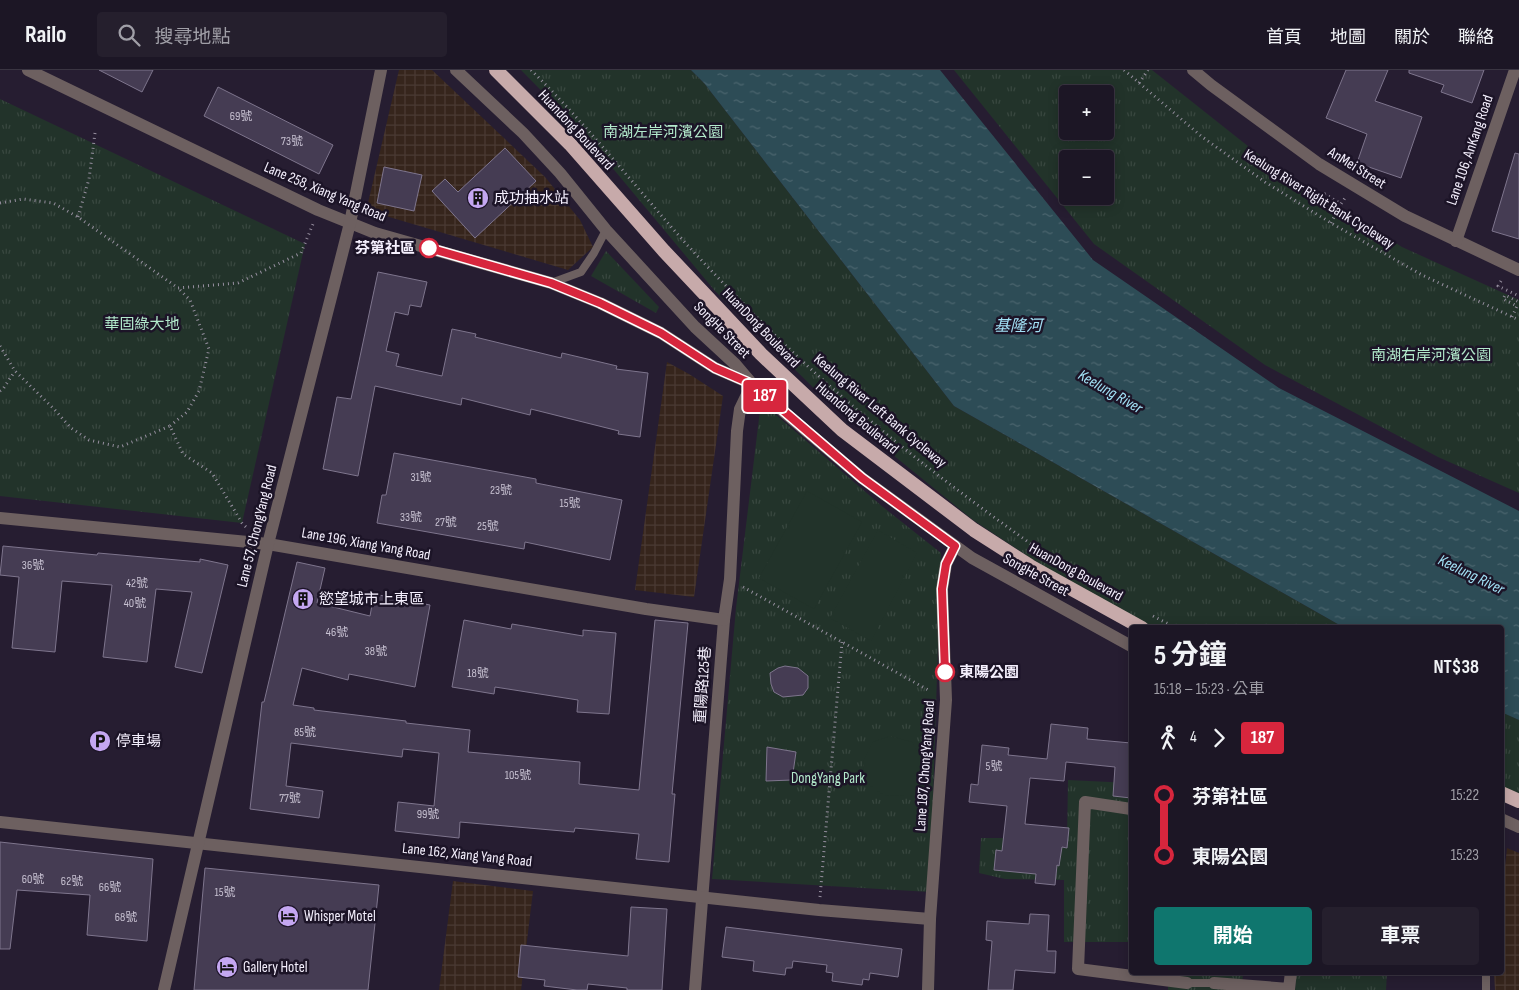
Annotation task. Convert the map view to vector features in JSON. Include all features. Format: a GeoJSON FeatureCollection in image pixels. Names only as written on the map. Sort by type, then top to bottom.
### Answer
{"type":"FeatureCollection","features":[{"type":"Feature","properties":{"kind":"highway","name":"HuanDong Boulevard"},"geometry":{"type":"LineString","coordinates":[[495,70],[570,144],[664,251],[761,354],[842,430],[974,530],[1030,566],[1136,625]]}},
{"type":"Feature","properties":{"kind":"highway"},"geometry":{"type":"LineString","coordinates":[[1504,793],[1519,800]]}},
{"type":"Feature","properties":{"kind":"street","name":"Lane 258, Xiang Yang Road"},"geometry":{"type":"LineString","coordinates":[[28,70],[318,210],[375,233],[551,283],[600,303],[661,333],[715,368],[752,384]]}},
{"type":"Feature","properties":{"kind":"street","name":"Lane 57, ChongYang Road"},"geometry":{"type":"LineString","coordinates":[[164,990],[200,843],[268,544],[350,223],[381,70]]}},
{"type":"Feature","properties":{"kind":"street","name":"SongHe Street"},"geometry":{"type":"LineString","coordinates":[[456,70],[523,133],[560,173],[606,230],[695,327],[735,364],[752,384],[862,478],[972,558],[1129,645]]}},
{"type":"Feature","properties":{"kind":"street","name":"AnMei Street"},"geometry":{"type":"LineString","coordinates":[[1193,70],[1319,164],[1405,216],[1519,270]]}},
{"type":"Feature","properties":{"kind":"street","name":"Lane 106, AnKang Road"},"geometry":{"type":"LineString","coordinates":[[1456,241],[1515,70]]}},
{"type":"Feature","properties":{"kind":"street","name":"重陽路125巷"},"geometry":{"type":"LineString","coordinates":[[695,990],[724,620],[730,580],[737,431],[740,409],[752,384]]}},
{"type":"Feature","properties":{"kind":"street","name":"Lane 196, Xiang Yang Road"},"geometry":{"type":"LineString","coordinates":[[0,518],[268,544],[636,608],[724,620]]}},
{"type":"Feature","properties":{"kind":"street","name":"Lane 187, ChongYang Road"},"geometry":{"type":"LineString","coordinates":[[928,990],[930,919],[946,700],[942,589],[946,564],[955,546]]}},
{"type":"Feature","properties":{"kind":"street"},"geometry":{"type":"LineString","coordinates":[[1129,809],[1085,802],[1078,969],[1187,983]]}},
{"type":"Feature","properties":{"kind":"street"},"geometry":{"type":"LineString","coordinates":[[1504,821],[1519,828]]}},
{"type":"Feature","properties":{"kind":"street","name":"Lane 162, Xiang Yang Road"},"geometry":{"type":"LineString","coordinates":[[0,822],[819,910],[930,919]]}},
{"type":"Feature","properties":{"kind":"street"},"geometry":{"type":"LineString","coordinates":[[1214,984],[1289,989],[1291,975]]}},
{"type":"Feature","properties":{"kind":"lane"},"geometry":{"type":"LineString","coordinates":[[551,283],[581,272],[606,230]]}},
{"type":"Feature","properties":{"kind":"lane"},"geometry":{"type":"LineString","coordinates":[[1486,975],[1486,990]]}},
{"type":"Feature","properties":{"kind":"lane"},"geometry":{"type":"LineString","coordinates":[[1187,983],[1214,984]]}},
{"type":"Feature","properties":{"kind":"path","name":"Keelung River Left Bank Cycleway"},"geometry":{"type":"LineString","coordinates":[[531,70],[596,139],[681,238],[741,301],[817,374],[913,455],[997,520],[1051,558]]}},
{"type":"Feature","properties":{"kind":"path","name":"Keelung River Right Bank Cycleway"},"geometry":{"type":"LineString","coordinates":[[1124,70],[1209,142],[1265,182],[1331,223],[1422,275],[1519,320]]}},
{"type":"Feature","properties":{"kind":"path"},"geometry":{"type":"LineString","coordinates":[[1138,83],[1148,70]]}},
{"type":"Feature","properties":{"kind":"path"},"geometry":{"type":"LineString","coordinates":[[78,217],[89,179],[96,134]]}},
{"type":"Feature","properties":{"kind":"path"},"geometry":{"type":"LineString","coordinates":[[1331,223],[1338,209],[1322,200],[1325,194],[1341,204],[1345,198]]}},
{"type":"Feature","properties":{"kind":"path"},"geometry":{"type":"LineString","coordinates":[[0,204],[23,199],[53,203],[78,217],[178,288],[190,300],[209,349],[199,392],[187,412],[170,426],[120,447],[89,440],[71,428],[15,371],[0,346]]}},
{"type":"Feature","properties":{"kind":"path"},"geometry":{"type":"LineString","coordinates":[[178,288],[238,283],[301,253],[318,210]]}},
{"type":"Feature","properties":{"kind":"path"},"geometry":{"type":"LineString","coordinates":[[1501,281],[1498,286],[1519,296]]}},
{"type":"Feature","properties":{"kind":"path"},"geometry":{"type":"LineString","coordinates":[[1512,317],[1518,304]]}},
{"type":"Feature","properties":{"kind":"path"},"geometry":{"type":"LineString","coordinates":[[0,391],[15,371]]}},
{"type":"Feature","properties":{"kind":"path"},"geometry":{"type":"LineString","coordinates":[[170,426],[183,454],[212,473],[242,523],[268,544]]}},
{"type":"Feature","properties":{"kind":"path"},"geometry":{"type":"LineString","coordinates":[[730,580],[946,700]]}},
{"type":"Feature","properties":{"kind":"path"},"geometry":{"type":"LineString","coordinates":[[1151,615],[1170,625]]}},
{"type":"Feature","properties":{"kind":"path"},"geometry":{"type":"LineString","coordinates":[[819,910],[842,642]]}},
{"type":"Feature","properties":{"kind":"shaded area","name":"成功抽水站"},"geometry":{"type":"Polygon","coordinates":[[[399,70],[432,70],[545,177],[580,220],[593,247],[568,270],[379,214],[368,203],[399,70]]]}},
{"type":"Feature","properties":{"kind":"shaded area"},"geometry":{"type":"Polygon","coordinates":[[[667,362],[723,396],[694,597],[635,590],[667,362]]]}},
{"type":"Feature","properties":{"kind":"shaded area"},"geometry":{"type":"Polygon","coordinates":[[[1507,848],[1519,853],[1519,990],[1495,990],[1494,975],[1504,975],[1504,876],[1507,848]]]}},
{"type":"Feature","properties":{"kind":"shaded area"},"geometry":{"type":"Polygon","coordinates":[[[453,881],[533,891],[521,990],[439,990],[453,881]]]}},
{"type":"Feature","properties":{"kind":"green space","name":"南湖左岸河濱公園"},"geometry":{"type":"Polygon","coordinates":[[[521,70],[691,70],[704,83],[954,406],[1339,625],[1149,625],[1071,585],[973,520],[829,403],[715,291],[585,135],[521,70]]]}},
{"type":"Feature","properties":{"kind":"green space","name":"南湖右岸河濱公園"},"geometry":{"type":"Polygon","coordinates":[[[954,70],[1152,70],[1263,158],[1402,247],[1519,300],[1519,493],[1438,457],[1265,365],[1094,244],[1063,205],[1114,205],[1114,150],[1059,150],[1059,200],[954,70]]]}},
{"type":"Feature","properties":{"kind":"green space","name":"華固綠大地"},"geometry":{"type":"Polygon","coordinates":[[[0,99],[305,244],[242,523],[0,496],[0,99]]]}},
{"type":"Feature","properties":{"kind":"green space"},"geometry":{"type":"Polygon","coordinates":[[[606,251],[659,307],[656,313],[591,276],[606,251]]]}},
{"type":"Feature","properties":{"kind":"green space","name":"DongYang Park"},"geometry":{"type":"Polygon","coordinates":[[[761,402],[883,507],[941,553],[930,892],[712,879],[736,608],[761,402]]]}},
{"type":"Feature","properties":{"kind":"green space"},"geometry":{"type":"Polygon","coordinates":[[[807,491],[862,522],[814,609],[759,578],[807,491]]]}},
{"type":"Feature","properties":{"kind":"green space"},"geometry":{"type":"Polygon","coordinates":[[[878,530],[917,553],[871,641],[830,618],[878,530]]]}},
{"type":"Feature","properties":{"kind":"green space"},"geometry":{"type":"Polygon","coordinates":[[[1504,713],[1519,720],[1519,797],[1504,790],[1504,713]]]}},
{"type":"Feature","properties":{"kind":"green space"},"geometry":{"type":"Polygon","coordinates":[[[890,736],[912,742],[923,762],[918,783],[904,795],[885,796],[865,782],[863,761],[873,742],[890,736]]]}},
{"type":"Feature","properties":{"kind":"green space"},"geometry":{"type":"Polygon","coordinates":[[[1068,780],[1129,783],[1129,942],[1064,942],[1064,880],[1005,879],[979,873],[981,838],[1067,838],[1068,780]]]}},
{"type":"Feature","properties":{"kind":"green space"},"geometry":{"type":"Polygon","coordinates":[[[1168,975],[1243,975],[1242,990],[1168,990],[1168,975]]]}},
{"type":"Feature","properties":{"kind":"green space"},"geometry":{"type":"Polygon","coordinates":[[[1296,975],[1387,975],[1386,990],[1295,990],[1296,975]]]}},
{"type":"Feature","properties":{"kind":"water","name":"基隆河"},"geometry":{"type":"Polygon","coordinates":[[[691,70],[940,70],[1093,260],[1279,388],[1519,511],[1519,720],[1504,713],[1504,625],[1339,625],[954,406],[704,83],[691,70]]]}},
{"type":"Feature","properties":{"kind":"building"},"geometry":{"type":"Polygon","coordinates":[[[99,70],[153,70],[142,92],[99,70]]]}},
{"type":"Feature","properties":{"kind":"building"},"geometry":{"type":"Polygon","coordinates":[[[1346,70],[1388,70],[1375,101],[1422,117],[1401,178],[1357,163],[1367,134],[1326,118],[1346,70]]]}},
{"type":"Feature","properties":{"kind":"building"},"geometry":{"type":"Polygon","coordinates":[[[1409,70],[1484,70],[1472,103],[1441,92],[1444,85],[1409,73],[1409,70]]]}},
{"type":"Feature","properties":{"kind":"building"},"geometry":{"type":"Polygon","coordinates":[[[218,87],[333,145],[319,174],[204,116],[218,87]]]}},
{"type":"Feature","properties":{"kind":"building","name":"成功抽水站"},"geometry":{"type":"Polygon","coordinates":[[[505,148],[536,181],[475,238],[432,191],[445,179],[458,192],[505,148]]]}},
{"type":"Feature","properties":{"kind":"building"},"geometry":{"type":"Polygon","coordinates":[[[1515,153],[1519,154],[1519,239],[1492,231],[1515,153]]]}},
{"type":"Feature","properties":{"kind":"building"},"geometry":{"type":"Polygon","coordinates":[[[384,167],[422,175],[414,211],[377,203],[384,167]]]}},
{"type":"Feature","properties":{"kind":"building"},"geometry":{"type":"Polygon","coordinates":[[[378,272],[427,282],[421,307],[410,305],[408,315],[395,312],[386,351],[399,354],[396,366],[442,376],[452,329],[476,334],[475,337],[561,358],[562,353],[617,366],[616,369],[648,373],[640,437],[618,434],[619,431],[531,409],[530,415],[462,398],[461,405],[375,386],[358,476],[323,469],[337,397],[351,399],[378,272]]]}},
{"type":"Feature","properties":{"kind":"building"},"geometry":{"type":"Polygon","coordinates":[[[394,453],[536,479],[536,483],[622,500],[610,560],[525,542],[524,549],[377,523],[382,495],[386,495],[394,453]]]}},
{"type":"Feature","properties":{"kind":"building"},"geometry":{"type":"Polygon","coordinates":[[[3,546],[200,562],[200,559],[228,565],[202,673],[175,667],[192,592],[156,589],[147,662],[103,657],[112,585],[62,581],[55,652],[12,648],[19,577],[0,575],[3,546]]]}},
{"type":"Feature","properties":{"kind":"building"},"geometry":{"type":"Polygon","coordinates":[[[297,562],[325,568],[317,603],[370,616],[374,594],[430,605],[415,687],[349,674],[348,680],[302,668],[293,705],[314,708],[314,710],[406,721],[406,723],[470,730],[468,752],[580,762],[579,784],[639,790],[655,620],[688,623],[672,794],[675,794],[669,862],[636,859],[639,834],[575,828],[574,832],[460,822],[459,838],[395,831],[398,802],[434,806],[439,753],[403,749],[402,757],[291,743],[286,786],[323,791],[319,818],[250,809],[262,702],[264,702],[297,562]]]}},
{"type":"Feature","properties":{"kind":"building"},"geometry":{"type":"Polygon","coordinates":[[[464,620],[511,629],[512,624],[583,636],[583,630],[616,633],[609,714],[577,712],[578,700],[495,687],[494,694],[452,687],[464,620]]]}},
{"type":"Feature","properties":{"kind":"building"},"geometry":{"type":"Polygon","coordinates":[[[785,666],[798,668],[808,676],[808,688],[803,695],[783,697],[774,692],[770,673],[785,666]]]}},
{"type":"Feature","properties":{"kind":"building"},"geometry":{"type":"Polygon","coordinates":[[[1051,724],[1088,728],[1087,739],[1129,743],[1129,798],[1113,796],[1115,767],[1066,762],[1064,781],[1030,778],[1025,824],[1069,828],[1067,848],[1062,847],[1059,866],[1057,865],[1055,885],[1035,883],[1036,874],[994,870],[996,850],[1002,851],[1007,806],[969,802],[971,784],[978,785],[982,745],[1009,748],[1008,755],[1047,759],[1051,724]]]}},
{"type":"Feature","properties":{"kind":"building"},"geometry":{"type":"Polygon","coordinates":[[[767,747],[796,752],[792,780],[766,781],[767,747]]]}},
{"type":"Feature","properties":{"kind":"building"},"geometry":{"type":"Polygon","coordinates":[[[0,842],[153,859],[147,941],[87,935],[90,895],[17,890],[10,949],[0,949],[0,842]]]}},
{"type":"Feature","properties":{"kind":"building","name":"Whisper Motel"},"geometry":{"type":"Polygon","coordinates":[[[205,868],[379,885],[368,990],[194,990],[205,868]]]}},
{"type":"Feature","properties":{"kind":"building"},"geometry":{"type":"Polygon","coordinates":[[[631,907],[667,909],[662,990],[627,990],[627,988],[588,984],[587,990],[577,990],[544,986],[545,980],[518,977],[521,945],[628,956],[631,907]]]}},
{"type":"Feature","properties":{"kind":"building"},"geometry":{"type":"Polygon","coordinates":[[[1030,914],[1049,915],[1047,951],[1056,951],[1055,973],[1015,970],[1013,990],[988,990],[992,941],[986,940],[987,921],[1029,924],[1030,914]]]}},
{"type":"Feature","properties":{"kind":"building"},"geometry":{"type":"Polygon","coordinates":[[[726,927],[902,949],[898,977],[870,973],[869,980],[863,979],[862,985],[832,981],[833,973],[826,972],[827,965],[793,961],[792,968],[786,968],[785,975],[753,971],[754,961],[722,957],[726,927]]]}},
{"type":"Feature","properties":{"kind":"bus line","name":"187"},"geometry":{"type":"LineString","coordinates":[[429,248],[551,283],[600,303],[661,333],[715,368],[752,384],[862,478],[955,546],[946,564],[942,589],[945,672]]}},
{"type":"Feature","properties":{"kind":"place","name":"成功抽水站"},"geometry":{"type":"Point","coordinates":[478,198]}},
{"type":"Feature","properties":{"kind":"place","name":"芬第社區"},"geometry":{"type":"Point","coordinates":[429,248]}},
{"type":"Feature","properties":{"kind":"place","name":"慾望城市上東區"},"geometry":{"type":"Point","coordinates":[303,599]}},
{"type":"Feature","properties":{"kind":"place","name":"東陽公園"},"geometry":{"type":"Point","coordinates":[945,672]}},
{"type":"Feature","properties":{"kind":"place","name":"停車場"},"geometry":{"type":"Point","coordinates":[100,741]}},
{"type":"Feature","properties":{"kind":"place","name":"Whisper Motel"},"geometry":{"type":"Point","coordinates":[288,916]}},
{"type":"Feature","properties":{"kind":"place","name":"Gallery Hotel"},"geometry":{"type":"Point","coordinates":[227,967]}},
{"type":"Feature","properties":{"kind":"water label","name":"Keelung River"},"geometry":{"type":"Point","coordinates":[1110,392]}},
{"type":"Feature","properties":{"kind":"water label","name":"Keelung River"},"geometry":{"type":"Point","coordinates":[1471,575]}}]}
